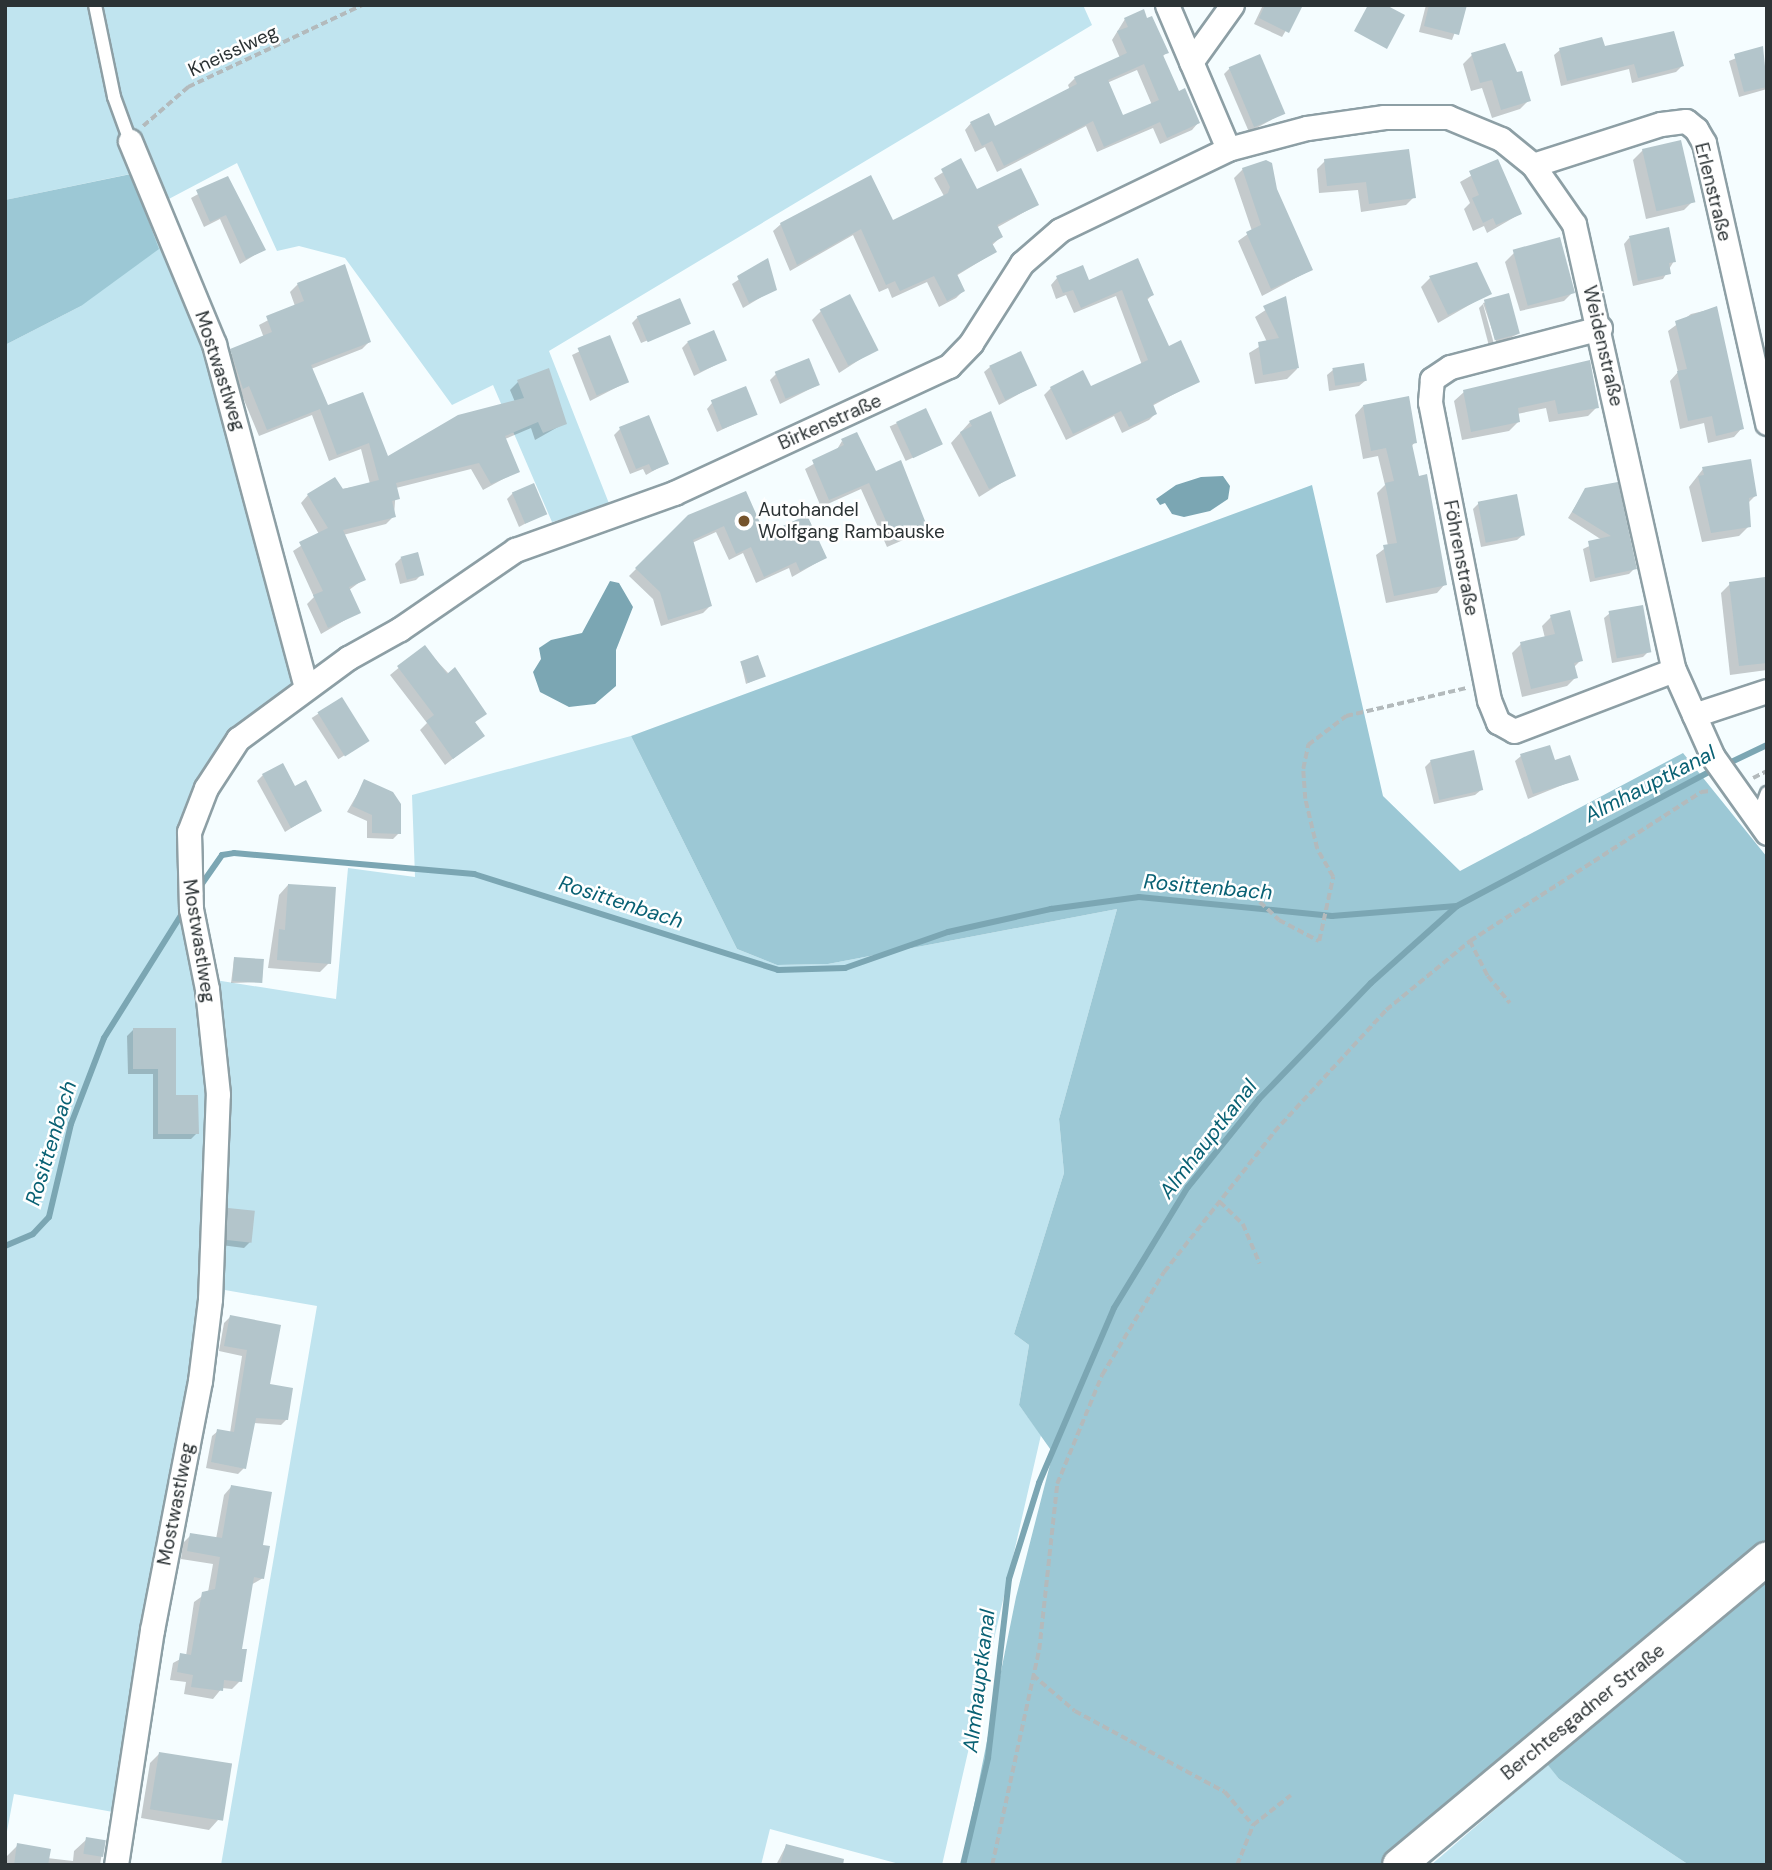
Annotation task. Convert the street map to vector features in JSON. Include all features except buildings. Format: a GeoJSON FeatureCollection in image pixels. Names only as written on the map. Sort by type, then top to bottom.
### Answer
{"type":"FeatureCollection","features":[{"type":"Feature","properties":{"kind":"main road","name":"Berchtesgadner Straße"},"geometry":{"type":"LineString","coordinates":[[1399,1865],[1767,1558]]}},
{"type":"Feature","properties":{"kind":"street"},"geometry":{"type":"LineString","coordinates":[[1167,5],[1228,149]]}},
{"type":"Feature","properties":{"kind":"street"},"geometry":{"type":"LineString","coordinates":[[1191,62],[1232,5]]}},
{"type":"Feature","properties":{"kind":"street","name":"Weidenstraße"},"geometry":{"type":"LineString","coordinates":[[1228,149],[1332,124],[1384,117],[1448,117],[1501,139],[1533,165],[1574,223],[1600,328],[1674,670],[1713,757],[1762,826]]}},
{"type":"Feature","properties":{"kind":"street","name":"Erlenstraße"},"geometry":{"type":"LineString","coordinates":[[1533,165],[1661,124],[1686,121],[1696,130],[1704,143],[1767,423]]}},
{"type":"Feature","properties":{"kind":"street","name":"Mostwastlweg"},"geometry":{"type":"LineString","coordinates":[[116,1865],[152,1630],[200,1381],[210,1299],[218,1094],[207,989],[188,884],[189,831],[206,788],[238,739],[306,687],[214,344],[130,141]]}},
{"type":"Feature","properties":{"kind":"street","name":"Birkenstraße"},"geometry":{"type":"LineString","coordinates":[[306,687],[515,550],[674,493],[949,366],[971,343],[1021,263],[1060,230],[1228,149]]}},
{"type":"Feature","properties":{"kind":"street","name":"Föhrenstraße"},"geometry":{"type":"LineString","coordinates":[[1600,328],[1450,367],[1432,379],[1430,402],[1486,684],[1497,722],[1514,731],[1674,670]]}},
{"type":"Feature","properties":{"kind":"street"},"geometry":{"type":"LineString","coordinates":[[1694,715],[1767,691]]}},
{"type":"Feature","properties":{"kind":"lane","name":"Mostwastlweg"},"geometry":{"type":"LineString","coordinates":[[95,5],[114,97],[130,141]]}},
{"type":"Feature","properties":{"kind":"lane"},"geometry":{"type":"LineString","coordinates":[[1762,826],[1767,793]]}},
{"type":"Feature","properties":{"kind":"path","name":"Kneisslweg"},"geometry":{"type":"LineString","coordinates":[[130,141],[188,87],[362,5]]}},
{"type":"Feature","properties":{"kind":"path"},"geometry":{"type":"LineString","coordinates":[[1260,902],[1279,920],[1319,941],[1333,877],[1317,849],[1305,799],[1303,769],[1308,745],[1346,716],[1486,684]]}},
{"type":"Feature","properties":{"kind":"path"},"geometry":{"type":"LineString","coordinates":[[992,1865],[1033,1675],[1057,1484],[1102,1375],[1164,1272],[1274,1132],[1385,1010],[1471,941],[1701,792],[1732,784]]}},
{"type":"Feature","properties":{"kind":"path"},"geometry":{"type":"LineString","coordinates":[[1471,941],[1488,976],[1510,1003]]}},
{"type":"Feature","properties":{"kind":"path"},"geometry":{"type":"LineString","coordinates":[[1220,1202],[1243,1224],[1260,1264]]}},
{"type":"Feature","properties":{"kind":"path"},"geometry":{"type":"LineString","coordinates":[[1033,1675],[1086,1717],[1224,1792],[1253,1825]]}},
{"type":"Feature","properties":{"kind":"path"},"geometry":{"type":"LineString","coordinates":[[1237,1865],[1253,1825],[1291,1795]]}},
{"type":"Feature","properties":{"kind":"shaded area"},"geometry":{"type":"Polygon","coordinates":[[[5,5],[1083,5],[1092,25],[549,351],[610,506],[552,522],[493,385],[452,405],[345,258],[299,246],[277,251],[237,163],[165,201],[304,659],[321,692],[257,735],[220,784],[196,843],[200,899],[215,980],[336,999],[348,868],[415,877],[412,795],[631,736],[737,949],[777,965],[828,964],[1117,909],[1059,1119],[1064,1173],[1014,1334],[1029,1345],[1019,1405],[1041,1435],[942,1865],[903,1865],[770,1829],[761,1865],[221,1865],[317,1306],[225,1290],[135,1816],[14,1794],[5,1842],[5,345],[81,306],[130,174],[5,200],[5,5]]]}},
{"type":"Feature","properties":{"kind":"shaded area"},"geometry":{"type":"Polygon","coordinates":[[[131,174],[159,249],[81,306],[5,345],[5,200],[131,174]]]}},
{"type":"Feature","properties":{"kind":"shaded area"},"geometry":{"type":"Polygon","coordinates":[[[1223,476],[1230,486],[1228,499],[1210,511],[1184,517],[1172,514],[1165,503],[1160,505],[1156,499],[1176,485],[1201,477],[1223,476]]]}},
{"type":"Feature","properties":{"kind":"shaded area"},"geometry":{"type":"Polygon","coordinates":[[[1312,485],[1383,796],[1460,871],[1683,753],[1767,857],[1767,1865],[1689,1865],[1559,1779],[1529,1741],[1382,1865],[962,1865],[1016,1597],[1053,1453],[1019,1405],[1029,1345],[1014,1334],[1064,1173],[1059,1119],[1117,909],[828,964],[777,965],[737,949],[631,736],[1312,485]]]}},
{"type":"Feature","properties":{"kind":"shaded area"},"geometry":{"type":"Polygon","coordinates":[[[610,581],[619,583],[633,607],[616,650],[616,686],[595,704],[569,707],[540,692],[533,672],[541,659],[539,648],[551,640],[582,633],[610,581]]]}},
{"type":"Feature","properties":{"kind":"shaded area"},"geometry":{"type":"Polygon","coordinates":[[[1548,1764],[1559,1779],[1689,1865],[1431,1865],[1548,1764]]]}},
{"type":"Feature","properties":{"kind":"waterway","name":"Almhauptkanal"},"geometry":{"type":"LineString","coordinates":[[1725,765],[1767,745]]}},
{"type":"Feature","properties":{"kind":"waterway","name":"Almhauptkanal"},"geometry":{"type":"LineString","coordinates":[[963,1865],[988,1758],[1009,1579],[1039,1483],[1114,1308],[1188,1187],[1259,1099],[1371,983],[1457,906],[1715,769]]}},
{"type":"Feature","properties":{"kind":"waterway","name":"Rosittenbach"},"geometry":{"type":"LineString","coordinates":[[199,888],[222,855],[234,853],[474,874],[778,970],[845,968],[948,932],[1051,909],[1139,897],[1332,916],[1457,906]]}},
{"type":"Feature","properties":{"kind":"waterway","name":"Rosittenbach"},"geometry":{"type":"LineString","coordinates":[[5,1246],[33,1234],[49,1217],[71,1124],[104,1038],[185,909]]}},
{"type":"Feature","properties":{"kind":"place","name":"Autohandel Wolfgang Rambauske"},"geometry":{"type":"Point","coordinates":[744,521]}}]}
